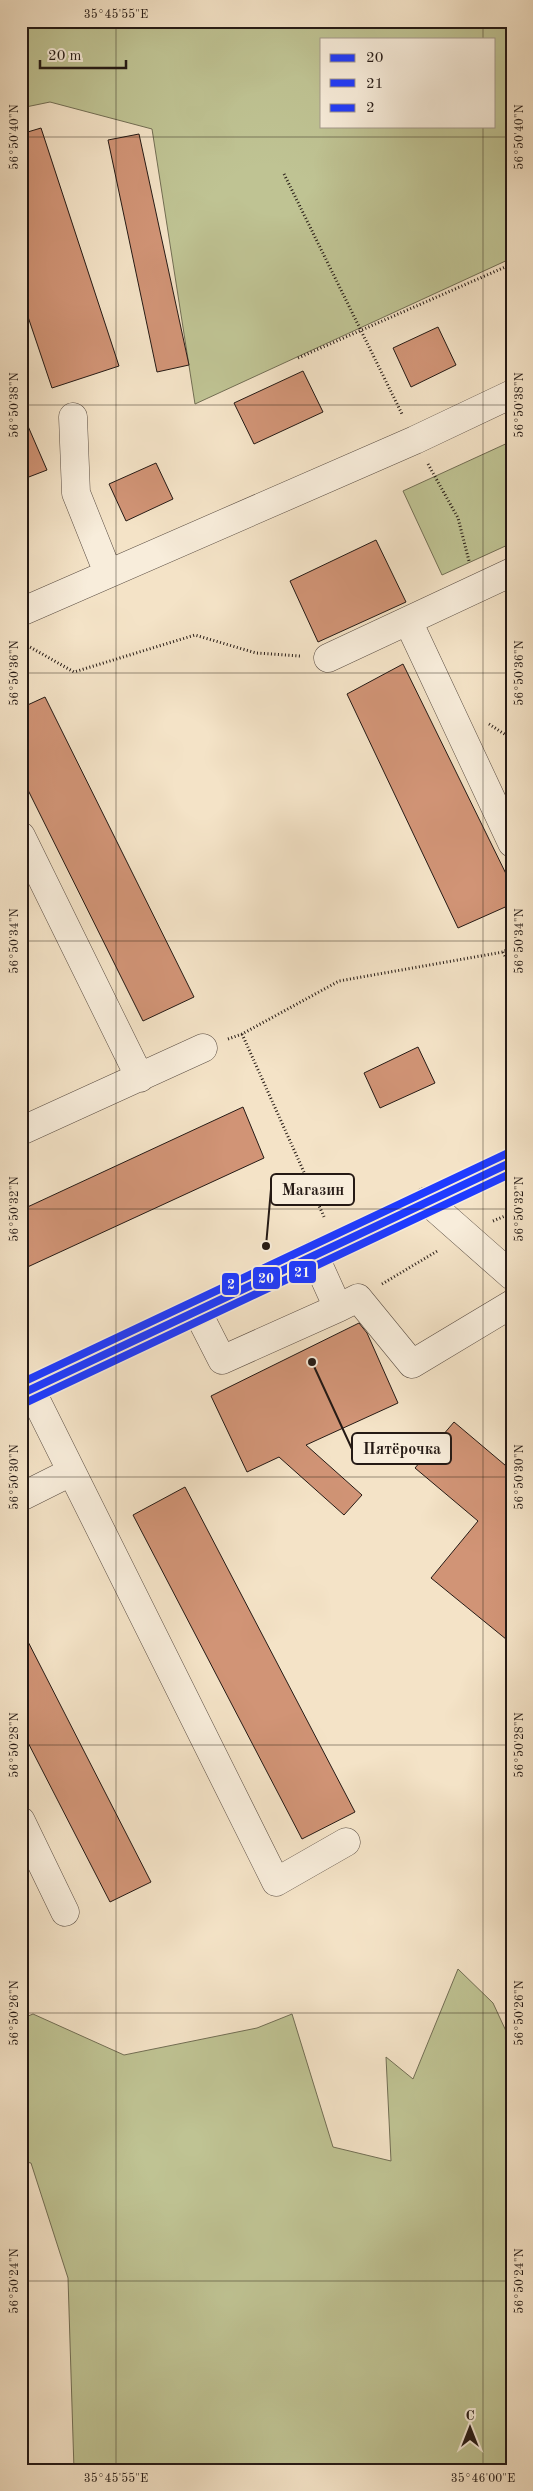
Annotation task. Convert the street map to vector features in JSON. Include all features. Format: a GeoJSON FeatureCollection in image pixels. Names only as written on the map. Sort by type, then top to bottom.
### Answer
{"type":"FeatureCollection","features":[{"type":"Feature","properties":{"kind":"street"},"geometry":{"type":"LineString","coordinates":[[21,612],[415,440],[512,394]]}},
{"type":"Feature","properties":{"kind":"street"},"geometry":{"type":"LineString","coordinates":[[73,417],[76,493],[108,573]]}},
{"type":"Feature","properties":{"kind":"street"},"geometry":{"type":"LineString","coordinates":[[328,658],[512,572]]}},
{"type":"Feature","properties":{"kind":"street"},"geometry":{"type":"LineString","coordinates":[[408,621],[512,843]]}},
{"type":"Feature","properties":{"kind":"street"},"geometry":{"type":"LineString","coordinates":[[21,836],[140,1078]]}},
{"type":"Feature","properties":{"kind":"street"},"geometry":{"type":"LineString","coordinates":[[21,1131],[203,1048]]}},
{"type":"Feature","properties":{"kind":"street"},"geometry":{"type":"LineString","coordinates":[[346,1842],[276,1882],[72,1472],[26,1392],[512,1162]]}},
{"type":"Feature","properties":{"kind":"street"},"geometry":{"type":"LineString","coordinates":[[427,1201],[512,1276]]}},
{"type":"Feature","properties":{"kind":"street"},"geometry":{"type":"LineString","coordinates":[[325,1250],[348,1303],[412,1364],[512,1304]]}},
{"type":"Feature","properties":{"kind":"street"},"geometry":{"type":"LineString","coordinates":[[197,1311],[222,1360],[348,1303]]}},
{"type":"Feature","properties":{"kind":"street"},"geometry":{"type":"LineString","coordinates":[[21,1497],[72,1472]]}},
{"type":"Feature","properties":{"kind":"street"},"geometry":{"type":"LineString","coordinates":[[21,1821],[65,1912]]}},
{"type":"Feature","properties":{"kind":"path"},"geometry":{"type":"LineString","coordinates":[[284,174],[415,440],[458,518],[469,562],[466,594]]}},
{"type":"Feature","properties":{"kind":"path"},"geometry":{"type":"LineString","coordinates":[[298,358],[361,332],[512,264]]}},
{"type":"Feature","properties":{"kind":"path"},"geometry":{"type":"LineString","coordinates":[[21,642],[74,672],[195,634],[256,653],[328,658]]}},
{"type":"Feature","properties":{"kind":"path"},"geometry":{"type":"LineString","coordinates":[[203,1048],[242,1034],[339,981],[503,952],[512,947]]}},
{"type":"Feature","properties":{"kind":"path"},"geometry":{"type":"LineString","coordinates":[[503,952],[512,970]]}},
{"type":"Feature","properties":{"kind":"path"},"geometry":{"type":"LineString","coordinates":[[242,1034],[325,1250]]}},
{"type":"Feature","properties":{"kind":"path"},"geometry":{"type":"LineString","coordinates":[[348,1303],[464,1235],[512,1213]]}},
{"type":"Feature","properties":{"kind":"green space"},"geometry":{"type":"Polygon","coordinates":[[[21,21],[512,21],[512,258],[195,404],[152,129],[50,102],[21,108],[21,21]]]}},
{"type":"Feature","properties":{"kind":"green space"},"geometry":{"type":"Polygon","coordinates":[[[512,441],[512,543],[442,575],[403,491],[512,441]]]}},
{"type":"Feature","properties":{"kind":"green space"},"geometry":{"type":"Polygon","coordinates":[[[458,1969],[493,2003],[512,2044],[512,2470],[74,2470],[68,2278],[31,2163],[21,2161],[21,2019],[33,2014],[124,2055],[257,2028],[292,2014],[333,2147],[391,2161],[386,2057],[413,2079],[458,1969]]]}},
{"type":"Feature","properties":{"kind":"building"},"geometry":{"type":"Polygon","coordinates":[[[41,128],[119,366],[52,388],[21,296],[21,134],[41,128]]]}},
{"type":"Feature","properties":{"kind":"building"},"geometry":{"type":"Polygon","coordinates":[[[139,134],[189,365],[157,372],[108,140],[139,134]]]}},
{"type":"Feature","properties":{"kind":"building"},"geometry":{"type":"Polygon","coordinates":[[[438,327],[456,365],[411,387],[393,348],[438,327]]]}},
{"type":"Feature","properties":{"kind":"building"},"geometry":{"type":"Polygon","coordinates":[[[303,371],[323,412],[254,444],[234,403],[303,371]]]}},
{"type":"Feature","properties":{"kind":"building"},"geometry":{"type":"Polygon","coordinates":[[[21,410],[47,470],[21,480],[21,410]]]}},
{"type":"Feature","properties":{"kind":"building"},"geometry":{"type":"Polygon","coordinates":[[[156,463],[173,499],[126,521],[109,484],[156,463]]]}},
{"type":"Feature","properties":{"kind":"building"},"geometry":{"type":"Polygon","coordinates":[[[376,540],[406,602],[318,642],[290,581],[376,540]]]}},
{"type":"Feature","properties":{"kind":"building"},"geometry":{"type":"Polygon","coordinates":[[[403,664],[512,886],[512,904],[458,928],[347,694],[403,664]]]}},
{"type":"Feature","properties":{"kind":"building"},"geometry":{"type":"Polygon","coordinates":[[[45,697],[194,997],[143,1021],[21,776],[21,708],[45,697]]]}},
{"type":"Feature","properties":{"kind":"building"},"geometry":{"type":"Polygon","coordinates":[[[418,1047],[435,1083],[380,1108],[364,1073],[418,1047]]]}},
{"type":"Feature","properties":{"kind":"building"},"geometry":{"type":"Polygon","coordinates":[[[243,1107],[264,1158],[21,1270],[21,1210],[243,1107]]]}},
{"type":"Feature","properties":{"kind":"building"},"geometry":{"type":"Polygon","coordinates":[[[359,1323],[367,1333],[398,1403],[306,1445],[362,1495],[344,1515],[279,1457],[247,1472],[211,1396],[359,1323]]]}},
{"type":"Feature","properties":{"kind":"building"},"geometry":{"type":"Polygon","coordinates":[[[454,1422],[512,1471],[512,1644],[431,1578],[478,1521],[415,1468],[454,1422]]]}},
{"type":"Feature","properties":{"kind":"building"},"geometry":{"type":"Polygon","coordinates":[[[185,1487],[355,1812],[302,1839],[133,1515],[185,1487]]]}},
{"type":"Feature","properties":{"kind":"building"},"geometry":{"type":"Polygon","coordinates":[[[21,1628],[151,1882],[110,1902],[21,1729],[21,1628]]]}},
{"type":"Feature","properties":{"kind":"transit line","name":"2"},"geometry":{"type":"LineString","coordinates":[[21,1383],[508,1153]]}},
{"type":"Feature","properties":{"kind":"transit line","name":"20"},"geometry":{"type":"LineString","coordinates":[[21,1394],[512,1162]]}},
{"type":"Feature","properties":{"kind":"transit line","name":"21"},"geometry":{"type":"LineString","coordinates":[[25,1403],[512,1173]]}},
{"type":"Feature","properties":{"kind":"place","name":"Магазин"},"geometry":{"type":"Point","coordinates":[266,1246]}},
{"type":"Feature","properties":{"kind":"place","name":"Пятёрочка"},"geometry":{"type":"Point","coordinates":[312,1362]}}]}
